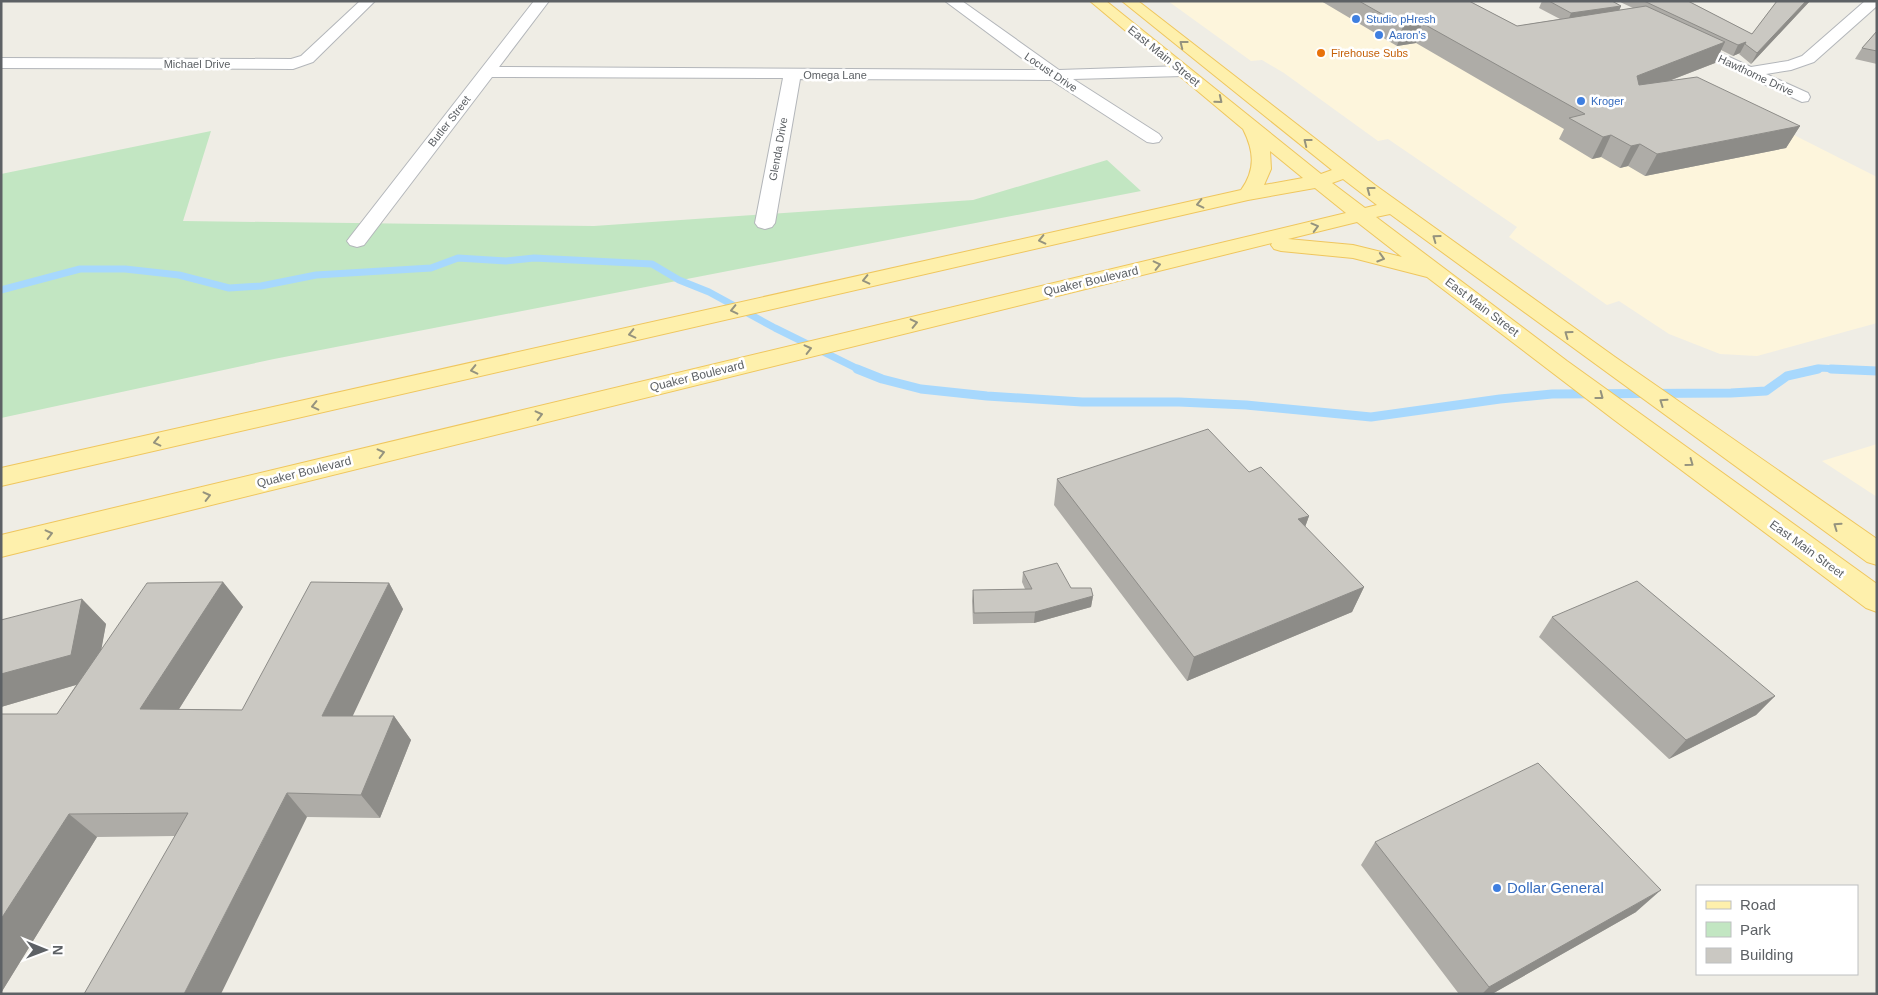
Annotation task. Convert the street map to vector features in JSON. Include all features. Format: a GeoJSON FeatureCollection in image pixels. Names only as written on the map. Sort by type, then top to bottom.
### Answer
{"type":"FeatureCollection","features":[{"type":"Feature","properties":{"kind":"main road","name":"East Main Street"},"geometry":{"type":"LineString","coordinates":[[1098,1],[1362,215],[1651,434],[1877,600]]}},
{"type":"Feature","properties":{"kind":"main road","name":"East Main Street"},"geometry":{"type":"LineString","coordinates":[[1129,1],[1346,172],[1607,362],[1877,554]]}},
{"type":"Feature","properties":{"kind":"main road"},"geometry":{"type":"LineString","coordinates":[[1248,194],[1260,175],[1263,160],[1260,146],[1250,126]]}},
{"type":"Feature","properties":{"kind":"main road"},"geometry":{"type":"LineString","coordinates":[[1,477],[1248,194],[1320,181],[1346,172]]}},
{"type":"Feature","properties":{"kind":"main road","name":"Quaker Boulevard"},"geometry":{"type":"LineString","coordinates":[[1,546],[1394,207]]}},
{"type":"Feature","properties":{"kind":"main road"},"geometry":{"type":"LineString","coordinates":[[1246,244],[1335,247],[1376,256],[1444,278]]}},
{"type":"Feature","properties":{"kind":"street","name":"Michael Drive"},"geometry":{"type":"LineString","coordinates":[[1,63],[292,64],[311,56],[368,1]]}},
{"type":"Feature","properties":{"kind":"street","name":"Butler Street"},"geometry":{"type":"LineString","coordinates":[[356,241],[542,1]]}},
{"type":"Feature","properties":{"kind":"street","name":"Locust Drive"},"geometry":{"type":"LineString","coordinates":[[952,1],[1055,75],[1153,138]]}},
{"type":"Feature","properties":{"kind":"street"},"geometry":{"type":"LineString","coordinates":[[1750,72],[1791,65],[1808,59],[1874,1]]}},
{"type":"Feature","properties":{"kind":"street","name":"Hawthorne Drive"},"geometry":{"type":"LineString","coordinates":[[1672,36],[1802,97]]}},
{"type":"Feature","properties":{"kind":"street","name":"Omega Lane"},"geometry":{"type":"LineString","coordinates":[[487,72],[1055,75],[1184,71]]}},
{"type":"Feature","properties":{"kind":"street","name":"Glenda Drive"},"geometry":{"type":"LineString","coordinates":[[765,223],[792,75]]}},
{"type":"Feature","properties":{"kind":"shaded area"},"geometry":{"type":"Polygon","coordinates":[[[1168,1],[1449,1],[1790,133],[1877,177],[1877,323],[1757,356],[1720,354],[1669,334],[1619,301],[1607,305],[1509,237],[1517,227],[1388,139],[1378,141],[1284,73],[1262,60],[1251,61],[1168,1]]]}},
{"type":"Feature","properties":{"kind":"shaded area"},"geometry":{"type":"Polygon","coordinates":[[[1877,444],[1877,497],[1822,461],[1877,444]]]}},
{"type":"Feature","properties":{"kind":"green space"},"geometry":{"type":"Polygon","coordinates":[[[211,131],[183,221],[594,226],[973,200],[1107,160],[1141,191],[274,359],[1,418],[1,174],[211,131]]]}},
{"type":"Feature","properties":{"kind":"building"},"geometry":{"type":"Polygon","coordinates":[[[1359,1],[1469,1],[1517,26],[1646,6],[1725,42],[1637,76],[1639,85],[1697,77],[1800,126],[1657,154],[1640,144],[1631,146],[1611,135],[1603,137],[1569,118],[1585,114],[1422,23],[1403,26],[1359,1]]]}},
{"type":"Feature","properties":{"kind":"building"},"geometry":{"type":"Polygon","coordinates":[[[1549,1],[1612,1],[1621,6],[1571,13],[1549,1]]]}},
{"type":"Feature","properties":{"kind":"building"},"geometry":{"type":"Polygon","coordinates":[[[1644,1],[1688,1],[1752,34],[1777,1],[1806,1],[1757,53],[1745,44],[1746,42],[1738,45],[1644,1]]]}},
{"type":"Feature","properties":{"kind":"building"},"geometry":{"type":"Polygon","coordinates":[[[1877,31],[1877,51],[1862,48],[1877,31]]]}},
{"type":"Feature","properties":{"kind":"building"},"geometry":{"type":"Polygon","coordinates":[[[1208,429],[1249,472],[1261,467],[1309,516],[1298,519],[1364,587],[1194,657],[1057,479],[1208,429]]]}},
{"type":"Feature","properties":{"kind":"building"},"geometry":{"type":"Polygon","coordinates":[[[1057,563],[1071,588],[1091,588],[1093,596],[1035,612],[974,613],[973,590],[1032,589],[1023,572],[1057,563]]]}},
{"type":"Feature","properties":{"kind":"building"},"geometry":{"type":"Polygon","coordinates":[[[1637,581],[1775,696],[1686,740],[1552,617],[1637,581]]]}},
{"type":"Feature","properties":{"kind":"building"},"geometry":{"type":"Polygon","coordinates":[[[223,582],[140,709],[242,710],[311,582],[389,583],[322,716],[394,716],[361,795],[287,793],[184,994],[84,994],[188,813],[69,814],[1,919],[1,714],[57,714],[147,583],[223,582]]]}},
{"type":"Feature","properties":{"kind":"building"},"geometry":{"type":"Polygon","coordinates":[[[82,599],[71,655],[1,674],[1,620],[82,599]]]}},
{"type":"Feature","properties":{"kind":"building","name":"Dollar General"},"geometry":{"type":"Polygon","coordinates":[[[1538,763],[1661,890],[1489,987],[1375,842],[1538,763]]]}},
{"type":"Feature","properties":{"kind":"waterway"},"geometry":{"type":"LineString","coordinates":[[1,290],[80,269],[125,269],[179,275],[229,288],[261,286],[316,275],[431,268],[458,258],[506,261],[534,258],[652,264],[679,280],[709,292],[775,328],[860,370]]}},
{"type":"Feature","properties":{"kind":"waterway"},"geometry":{"type":"LineString","coordinates":[[1812,370],[1820,368],[1855,370]]}},
{"type":"Feature","properties":{"kind":"waterway"},"geometry":{"type":"LineString","coordinates":[[857,369],[882,379],[921,389],[987,396],[1082,402],[1179,402],[1246,405],[1371,417],[1500,399],[1552,394],[1731,393],[1766,391],[1787,376],[1818,369]]}},
{"type":"Feature","properties":{"kind":"waterway"},"geometry":{"type":"LineString","coordinates":[[1831,369],[1877,371]]}},
{"type":"Feature","properties":{"kind":"place","name":"Studio pHresh"},"geometry":{"type":"Point","coordinates":[1356,19]}},
{"type":"Feature","properties":{"kind":"place","name":"Aaron's"},"geometry":{"type":"Point","coordinates":[1379,35]}},
{"type":"Feature","properties":{"kind":"place","name":"Firehouse Subs"},"geometry":{"type":"Point","coordinates":[1321,53]}},
{"type":"Feature","properties":{"kind":"place","name":"Kroger"},"geometry":{"type":"Point","coordinates":[1581,101]}},
{"type":"Feature","properties":{"kind":"place","name":"Dollar General"},"geometry":{"type":"Point","coordinates":[1497,888]}}]}
